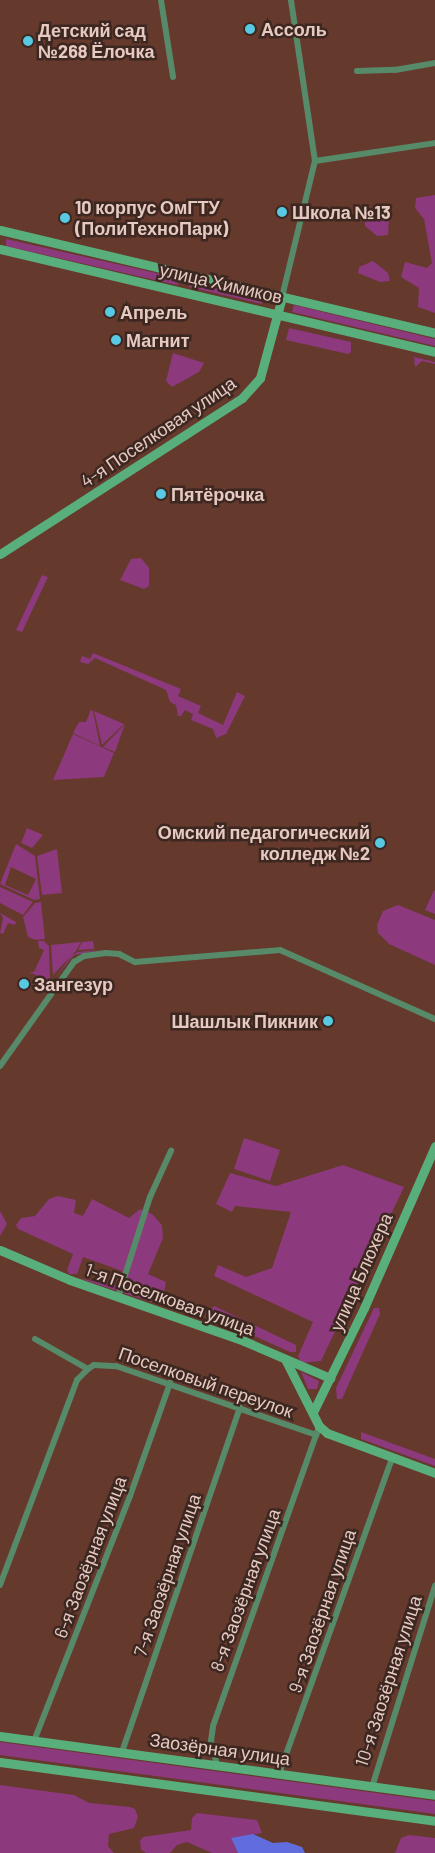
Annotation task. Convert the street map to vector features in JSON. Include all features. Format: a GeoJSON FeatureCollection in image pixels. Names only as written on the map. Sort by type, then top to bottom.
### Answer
{"type":"FeatureCollection","features":[{"type":"Feature","properties":{"kind":"main road","name":"улица Химиков"},"geometry":{"type":"LineString","coordinates":[[0,230],[435,334]]}},
{"type":"Feature","properties":{"kind":"main road","name":"улица Химиков"},"geometry":{"type":"LineString","coordinates":[[0,248],[435,352]]}},
{"type":"Feature","properties":{"kind":"main road"},"geometry":{"type":"LineString","coordinates":[[181,291],[186,273]]}},
{"type":"Feature","properties":{"kind":"main road","name":"4-я Поселковая улица"},"geometry":{"type":"LineString","coordinates":[[0,554],[242,398],[260,378],[282,297]]}},
{"type":"Feature","properties":{"kind":"main road","name":"улица Блюхера"},"geometry":{"type":"LineString","coordinates":[[314,1410],[435,1146]]}},
{"type":"Feature","properties":{"kind":"main road","name":"1-я Поселковая улица"},"geometry":{"type":"LineString","coordinates":[[0,1250],[48,1272],[118,1297],[162,1310],[330,1378]]}},
{"type":"Feature","properties":{"kind":"main road"},"geometry":{"type":"LineString","coordinates":[[285,1359],[314,1410],[318,1431],[435,1473]]}},
{"type":"Feature","properties":{"kind":"main road","name":"Заозёрная улица"},"geometry":{"type":"LineString","coordinates":[[0,1736],[435,1796]]}},
{"type":"Feature","properties":{"kind":"main road"},"geometry":{"type":"LineString","coordinates":[[0,1762],[435,1821]]}},
{"type":"Feature","properties":{"kind":"street"},"geometry":{"type":"LineString","coordinates":[[161,0],[173,77]]}},
{"type":"Feature","properties":{"kind":"street"},"geometry":{"type":"LineString","coordinates":[[282,297],[315,161],[291,0]]}},
{"type":"Feature","properties":{"kind":"street"},"geometry":{"type":"LineString","coordinates":[[357,71],[395,70],[435,63]]}},
{"type":"Feature","properties":{"kind":"street"},"geometry":{"type":"LineString","coordinates":[[315,161],[435,144]]}},
{"type":"Feature","properties":{"kind":"street"},"geometry":{"type":"LineString","coordinates":[[0,1066],[64,975],[79,958],[106,953],[119,954],[135,962],[280,950],[435,1019]]}},
{"type":"Feature","properties":{"kind":"street"},"geometry":{"type":"LineString","coordinates":[[118,1297],[150,1197],[170,1151]]}},
{"type":"Feature","properties":{"kind":"street"},"geometry":{"type":"LineString","coordinates":[[0,1585],[77,1380],[88,1368],[34,1339]]}},
{"type":"Feature","properties":{"kind":"street","name":"Поселковый переулок"},"geometry":{"type":"LineString","coordinates":[[88,1368],[94,1365],[116,1366],[240,1408],[318,1431]]}},
{"type":"Feature","properties":{"kind":"street","name":"6-я Заозёрная улица"},"geometry":{"type":"LineString","coordinates":[[34,1741],[130,1496],[170,1383]]}},
{"type":"Feature","properties":{"kind":"street","name":"7-я Заозёрная улица"},"geometry":{"type":"LineString","coordinates":[[122,1752],[240,1408]]}},
{"type":"Feature","properties":{"kind":"street","name":"8-я Заозёрная улица"},"geometry":{"type":"LineString","coordinates":[[217,1765],[212,1741],[213,1726],[318,1431]]}},
{"type":"Feature","properties":{"kind":"street","name":"9-я Заозёрная улица"},"geometry":{"type":"LineString","coordinates":[[279,1774],[392,1458]]}},
{"type":"Feature","properties":{"kind":"street","name":"10-я Заозёрная улица"},"geometry":{"type":"LineString","coordinates":[[372,1786],[435,1586]]}},
{"type":"Feature","properties":{"kind":"shaded area"},"geometry":{"type":"Polygon","coordinates":[[[435,195],[435,313],[418,307],[419,288],[401,277],[405,262],[427,268],[432,263],[424,219],[415,208],[416,198],[435,195]]]}},
{"type":"Feature","properties":{"kind":"shaded area"},"geometry":{"type":"Polygon","coordinates":[[[373,212],[389,218],[388,235],[377,236],[365,226],[364,213],[373,212]]]}},
{"type":"Feature","properties":{"kind":"shaded area"},"geometry":{"type":"Polygon","coordinates":[[[6,239],[178,278],[180,282],[177,285],[6,246],[6,239]]]}},
{"type":"Feature","properties":{"kind":"shaded area"},"geometry":{"type":"Polygon","coordinates":[[[373,261],[388,273],[390,281],[380,282],[358,273],[359,267],[373,261]]]}},
{"type":"Feature","properties":{"kind":"shaded area"},"geometry":{"type":"Polygon","coordinates":[[[191,282],[263,298],[262,304],[189,287],[191,282]]]}},
{"type":"Feature","properties":{"kind":"shaded area"},"geometry":{"type":"Polygon","coordinates":[[[294,305],[435,339],[435,346],[292,312],[294,305]]]}},
{"type":"Feature","properties":{"kind":"shaded area"},"geometry":{"type":"Polygon","coordinates":[[[289,328],[351,342],[351,352],[348,354],[286,340],[289,328]]]}},
{"type":"Feature","properties":{"kind":"shaded area"},"geometry":{"type":"Polygon","coordinates":[[[173,353],[204,363],[199,372],[172,387],[166,381],[173,353]]]}},
{"type":"Feature","properties":{"kind":"shaded area"},"geometry":{"type":"Polygon","coordinates":[[[414,357],[435,362],[435,364],[422,361],[415,367],[414,357]]]}},
{"type":"Feature","properties":{"kind":"shaded area"},"geometry":{"type":"Polygon","coordinates":[[[141,558],[149,568],[149,586],[144,589],[120,580],[131,559],[141,558]]]}},
{"type":"Feature","properties":{"kind":"shaded area"},"geometry":{"type":"Polygon","coordinates":[[[42,575],[48,577],[22,632],[16,630],[42,575]]]}},
{"type":"Feature","properties":{"kind":"shaded area"},"geometry":{"type":"Polygon","coordinates":[[[93,653],[181,689],[178,696],[201,706],[198,713],[223,725],[237,692],[245,696],[226,734],[216,738],[213,729],[191,720],[193,714],[185,710],[181,716],[178,716],[176,705],[170,702],[166,690],[95,658],[88,664],[80,662],[82,656],[90,659],[93,653]]]}},
{"type":"Feature","properties":{"kind":"shaded area"},"geometry":{"type":"Polygon","coordinates":[[[91,710],[93,711],[100,746],[73,733],[79,722],[86,722],[91,710]]]}},
{"type":"Feature","properties":{"kind":"shaded area"},"geometry":{"type":"Polygon","coordinates":[[[94,711],[124,724],[102,745],[94,711]]]}},
{"type":"Feature","properties":{"kind":"shaded area"},"geometry":{"type":"Polygon","coordinates":[[[125,724],[115,752],[103,747],[125,724]]]}},
{"type":"Feature","properties":{"kind":"shaded area"},"geometry":{"type":"Polygon","coordinates":[[[73,734],[114,753],[104,777],[53,780],[73,734]]]}},
{"type":"Feature","properties":{"kind":"shaded area"},"geometry":{"type":"Polygon","coordinates":[[[27,828],[43,835],[32,848],[21,843],[27,828]]]}},
{"type":"Feature","properties":{"kind":"shaded area"},"geometry":{"type":"Polygon","coordinates":[[[16,844],[35,856],[40,899],[34,900],[0,884],[16,844]],[[11,867],[5,885],[28,895],[36,879],[11,867]]]}},
{"type":"Feature","properties":{"kind":"shaded area"},"geometry":{"type":"Polygon","coordinates":[[[57,849],[62,893],[42,895],[37,856],[57,849]]]}},
{"type":"Feature","properties":{"kind":"shaded area"},"geometry":{"type":"Polygon","coordinates":[[[0,887],[33,902],[23,915],[0,903],[0,887]]]}},
{"type":"Feature","properties":{"kind":"shaded area"},"geometry":{"type":"Polygon","coordinates":[[[435,891],[435,914],[425,910],[435,891]]]}},
{"type":"Feature","properties":{"kind":"shaded area"},"geometry":{"type":"Polygon","coordinates":[[[41,902],[45,939],[36,940],[28,937],[23,917],[35,903],[41,902]]]}},
{"type":"Feature","properties":{"kind":"shaded area"},"geometry":{"type":"Polygon","coordinates":[[[398,905],[435,920],[435,965],[389,944],[378,933],[377,925],[383,911],[398,905]]]}},
{"type":"Feature","properties":{"kind":"shaded area"},"geometry":{"type":"Polygon","coordinates":[[[0,913],[16,922],[15,925],[8,923],[3,934],[0,933],[3,918],[0,913]]]}},
{"type":"Feature","properties":{"kind":"shaded area"},"geometry":{"type":"Polygon","coordinates":[[[38,941],[44,941],[49,946],[50,981],[29,972],[34,972],[44,950],[39,948],[38,941]]]}},
{"type":"Feature","properties":{"kind":"shaded area"},"geometry":{"type":"Polygon","coordinates":[[[93,941],[94,949],[78,950],[82,942],[93,941]]]}},
{"type":"Feature","properties":{"kind":"shaded area"},"geometry":{"type":"Polygon","coordinates":[[[81,942],[76,951],[53,975],[51,945],[81,942]]]}},
{"type":"Feature","properties":{"kind":"shaded area"},"geometry":{"type":"Polygon","coordinates":[[[100,950],[74,955],[53,981],[72,955],[78,952],[100,950]]]}},
{"type":"Feature","properties":{"kind":"shaded area"},"geometry":{"type":"Polygon","coordinates":[[[244,1138],[280,1150],[270,1181],[234,1169],[244,1138]]]}},
{"type":"Feature","properties":{"kind":"shaded area"},"geometry":{"type":"Polygon","coordinates":[[[343,1165],[404,1187],[321,1361],[301,1363],[298,1356],[313,1322],[214,1276],[218,1265],[246,1277],[272,1268],[291,1212],[235,1206],[232,1212],[216,1204],[230,1173],[276,1186],[343,1165]]]}},
{"type":"Feature","properties":{"kind":"shaded area"},"geometry":{"type":"Polygon","coordinates":[[[58,1196],[76,1200],[74,1213],[83,1216],[92,1199],[129,1218],[140,1209],[152,1214],[162,1225],[163,1238],[148,1274],[166,1282],[163,1299],[159,1303],[78,1278],[117,1286],[122,1271],[83,1257],[77,1274],[69,1274],[67,1270],[73,1254],[18,1229],[16,1225],[21,1218],[35,1216],[49,1199],[58,1196]]]}},
{"type":"Feature","properties":{"kind":"shaded area"},"geometry":{"type":"Polygon","coordinates":[[[0,1211],[7,1224],[0,1236],[0,1211]]]}},
{"type":"Feature","properties":{"kind":"shaded area"},"geometry":{"type":"Polygon","coordinates":[[[214,1306],[296,1345],[296,1352],[290,1352],[206,1314],[214,1306]]]}},
{"type":"Feature","properties":{"kind":"shaded area"},"geometry":{"type":"Polygon","coordinates":[[[374,1308],[379,1308],[380,1314],[342,1399],[337,1399],[336,1388],[374,1308]]]}},
{"type":"Feature","properties":{"kind":"shaded area"},"geometry":{"type":"Polygon","coordinates":[[[301,1372],[319,1381],[317,1389],[308,1389],[301,1372]]]}},
{"type":"Feature","properties":{"kind":"shaded area"},"geometry":{"type":"Polygon","coordinates":[[[361,1432],[435,1459],[435,1466],[361,1439],[361,1432]]]}},
{"type":"Feature","properties":{"kind":"shaded area"},"geometry":{"type":"Polygon","coordinates":[[[0,1742],[435,1801],[435,1814],[0,1755],[0,1742]]]}},
{"type":"Feature","properties":{"kind":"shaded area"},"geometry":{"type":"Polygon","coordinates":[[[0,1785],[74,1795],[89,1803],[130,1807],[135,1809],[138,1817],[134,1828],[109,1834],[108,1846],[114,1853],[0,1853],[0,1785]]]}},
{"type":"Feature","properties":{"kind":"shaded area"},"geometry":{"type":"Polygon","coordinates":[[[197,1813],[257,1820],[262,1833],[231,1838],[238,1853],[212,1853],[187,1842],[177,1845],[170,1853],[146,1853],[141,1850],[140,1841],[143,1837],[191,1830],[192,1818],[197,1813]]]}},
{"type":"Feature","properties":{"kind":"shaded area"},"geometry":{"type":"Polygon","coordinates":[[[253,1834],[273,1843],[287,1842],[302,1847],[305,1853],[238,1853],[231,1838],[253,1834]]]}},
{"type":"Feature","properties":{"kind":"shaded area"},"geometry":{"type":"Polygon","coordinates":[[[409,1835],[435,1838],[435,1853],[395,1853],[401,1838],[409,1835]]]}},
{"type":"Feature","properties":{"kind":"place","name":"Ассоль"},"geometry":{"type":"Point","coordinates":[250,29]}},
{"type":"Feature","properties":{"kind":"place","name":"Детский сад №268 Ёлочка"},"geometry":{"type":"Point","coordinates":[28,41]}},
{"type":"Feature","properties":{"kind":"place","name":"Школа №13"},"geometry":{"type":"Point","coordinates":[282,212]}},
{"type":"Feature","properties":{"kind":"place","name":"10 корпус ОмГТУ (ПолиТехноПарк)"},"geometry":{"type":"Point","coordinates":[65,218]}},
{"type":"Feature","properties":{"kind":"place","name":"Апрель"},"geometry":{"type":"Point","coordinates":[110,312]}},
{"type":"Feature","properties":{"kind":"place","name":"Магнит"},"geometry":{"type":"Point","coordinates":[116,340]}},
{"type":"Feature","properties":{"kind":"place","name":"Пятёрочка"},"geometry":{"type":"Point","coordinates":[161,494]}},
{"type":"Feature","properties":{"kind":"place","name":"Омский педагогический колледж №2"},"geometry":{"type":"Point","coordinates":[380,843]}},
{"type":"Feature","properties":{"kind":"place","name":"Зангезур"},"geometry":{"type":"Point","coordinates":[24,984]}},
{"type":"Feature","properties":{"kind":"place","name":"Шашлык Пикник"},"geometry":{"type":"Point","coordinates":[328,1021]}}]}
